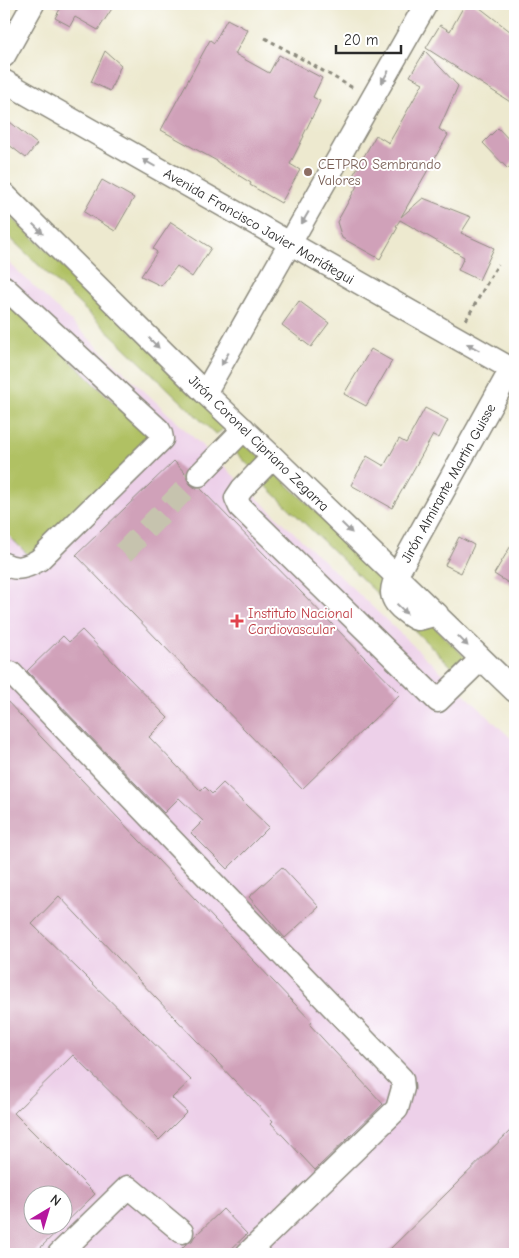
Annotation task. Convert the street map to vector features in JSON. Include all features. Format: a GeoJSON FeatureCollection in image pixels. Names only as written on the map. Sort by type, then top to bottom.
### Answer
{"type":"FeatureCollection","features":[{"type":"Feature","properties":{"kind":"street"},"geometry":{"type":"LineString","coordinates":[[4,56],[33,4]]}},
{"type":"Feature","properties":{"kind":"street"},"geometry":{"type":"LineString","coordinates":[[205,393],[426,4]]}},
{"type":"Feature","properties":{"kind":"street","name":"Avenida Francisco Javier Mariátegui"},"geometry":{"type":"LineString","coordinates":[[4,81],[290,244],[514,368]]}},
{"type":"Feature","properties":{"kind":"street","name":"Jirón Coronel Cipriano Zegarra"},"geometry":{"type":"LineString","coordinates":[[4,194],[205,393],[274,457],[515,691]]}},
{"type":"Feature","properties":{"kind":"street"},"geometry":{"type":"LineString","coordinates":[[4,287],[159,430],[162,439],[39,560],[21,568],[4,564]]}},
{"type":"Feature","properties":{"kind":"street","name":"Jirón Almirante Martin Guisse"},"geometry":{"type":"LineString","coordinates":[[397,576],[505,380],[514,368]]}},
{"type":"Feature","properties":{"kind":"street"},"geometry":{"type":"LineString","coordinates":[[199,475],[244,429]]}},
{"type":"Feature","properties":{"kind":"street"},"geometry":{"type":"LineString","coordinates":[[274,457],[236,498],[240,507],[438,701],[480,659]]}},
{"type":"Feature","properties":{"kind":"street"},"geometry":{"type":"LineString","coordinates":[[11,673],[402,1079],[403,1088],[397,1109],[247,1254]]}},
{"type":"Feature","properties":{"kind":"street"},"geometry":{"type":"LineString","coordinates":[[59,1254],[128,1187],[182,1232]]}},
{"type":"Feature","properties":{"kind":"path"},"geometry":{"type":"LineString","coordinates":[[265,38],[372,99]]}},
{"type":"Feature","properties":{"kind":"path"},"geometry":{"type":"LineString","coordinates":[[456,337],[498,264]]}},
{"type":"Feature","properties":{"kind":"shaded area"},"geometry":{"type":"Polygon","coordinates":[[[4,258],[515,742],[515,1254],[4,1254],[4,258]]]}},
{"type":"Feature","properties":{"kind":"green space"},"geometry":{"type":"Polygon","coordinates":[[[4,210],[223,419],[225,427],[221,431],[216,434],[212,431],[4,232],[4,210]]]}},
{"type":"Feature","properties":{"kind":"green space"},"geometry":{"type":"Polygon","coordinates":[[[4,296],[158,445],[34,561],[4,531],[4,296]]]}},
{"type":"Feature","properties":{"kind":"green space"},"geometry":{"type":"Polygon","coordinates":[[[239,441],[262,458],[251,468],[234,450],[239,441]]]}},
{"type":"Feature","properties":{"kind":"green space"},"geometry":{"type":"Polygon","coordinates":[[[272,470],[386,578],[388,604],[260,480],[272,470]]]}},
{"type":"Feature","properties":{"kind":"green space"},"geometry":{"type":"Polygon","coordinates":[[[405,621],[428,621],[468,660],[459,671],[454,669],[405,621]]]}},
{"type":"Feature","properties":{"kind":"building"},"geometry":{"type":"Polygon","coordinates":[[[51,4],[115,4],[98,30],[75,17],[70,26],[55,18],[60,9],[51,4]]]}},
{"type":"Feature","properties":{"kind":"building"},"geometry":{"type":"Polygon","coordinates":[[[465,4],[475,4],[515,35],[515,105],[426,48],[440,25],[450,31],[465,4]]]}},
{"type":"Feature","properties":{"kind":"building"},"geometry":{"type":"Polygon","coordinates":[[[227,19],[248,30],[235,54],[269,73],[279,55],[322,78],[313,97],[320,101],[290,164],[300,170],[281,203],[250,185],[251,183],[217,161],[161,130],[210,40],[214,43],[227,19]]]}},
{"type":"Feature","properties":{"kind":"building"},"geometry":{"type":"Polygon","coordinates":[[[105,51],[121,65],[110,91],[91,82],[105,51]]]}},
{"type":"Feature","properties":{"kind":"building"},"geometry":{"type":"Polygon","coordinates":[[[425,51],[458,86],[439,129],[448,135],[401,217],[423,198],[471,217],[461,233],[494,248],[479,280],[458,270],[464,257],[400,220],[380,259],[342,238],[337,222],[358,184],[351,179],[376,135],[389,143],[423,83],[410,76],[425,51]]]}},
{"type":"Feature","properties":{"kind":"building"},"geometry":{"type":"Polygon","coordinates":[[[10,122],[37,144],[26,158],[4,141],[4,136],[10,122]]]}},
{"type":"Feature","properties":{"kind":"building"},"geometry":{"type":"Polygon","coordinates":[[[498,128],[515,146],[515,158],[508,169],[483,143],[498,128]]]}},
{"type":"Feature","properties":{"kind":"building"},"geometry":{"type":"Polygon","coordinates":[[[102,180],[134,198],[115,231],[84,212],[102,180]]]}},
{"type":"Feature","properties":{"kind":"building"},"geometry":{"type":"Polygon","coordinates":[[[171,222],[211,248],[192,277],[177,266],[161,286],[141,276],[157,252],[153,249],[171,222]]]}},
{"type":"Feature","properties":{"kind":"building"},"geometry":{"type":"Polygon","coordinates":[[[299,301],[329,323],[311,347],[282,325],[299,301]]]}},
{"type":"Feature","properties":{"kind":"building"},"geometry":{"type":"Polygon","coordinates":[[[371,349],[392,361],[366,406],[344,394],[371,349]]]}},
{"type":"Feature","properties":{"kind":"building"},"geometry":{"type":"Polygon","coordinates":[[[425,408],[448,420],[439,438],[433,435],[392,508],[351,485],[367,456],[384,466],[399,439],[406,443],[425,408]]]}},
{"type":"Feature","properties":{"kind":"building"},"geometry":{"type":"Polygon","coordinates":[[[174,461],[186,474],[190,484],[195,488],[200,488],[400,694],[302,789],[76,555],[174,461]]]}},
{"type":"Feature","properties":{"kind":"building"},"geometry":{"type":"Polygon","coordinates":[[[459,537],[474,545],[461,573],[445,565],[459,537]]]}},
{"type":"Feature","properties":{"kind":"building"},"geometry":{"type":"Polygon","coordinates":[[[515,539],[515,587],[494,574],[515,539]]]}},
{"type":"Feature","properties":{"kind":"building"},"geometry":{"type":"Polygon","coordinates":[[[82,630],[168,718],[149,737],[201,791],[205,787],[212,794],[223,783],[269,827],[227,869],[191,833],[203,821],[179,798],[164,813],[27,671],[63,636],[69,642],[82,630]]]}},
{"type":"Feature","properties":{"kind":"building"},"geometry":{"type":"Polygon","coordinates":[[[4,698],[312,1022],[310,1025],[383,1104],[315,1170],[271,1123],[273,1121],[59,896],[32,924],[191,1080],[172,1098],[187,1112],[159,1140],[73,1055],[14,1113],[95,1194],[72,1217],[72,1186],[22,1186],[22,1236],[52,1236],[34,1254],[4,1254],[4,698]]]}},
{"type":"Feature","properties":{"kind":"building"},"geometry":{"type":"Polygon","coordinates":[[[282,867],[319,907],[285,938],[249,897],[282,867]]]}},
{"type":"Feature","properties":{"kind":"building"},"geometry":{"type":"Polygon","coordinates":[[[515,1126],[515,1249],[509,1254],[385,1254],[515,1126]]]}},
{"type":"Feature","properties":{"kind":"building"},"geometry":{"type":"Polygon","coordinates":[[[223,1209],[247,1234],[226,1254],[176,1254],[192,1241],[223,1209]]]}},
{"type":"Feature","properties":{"kind":"tunnel"},"geometry":{"type":"LineString","coordinates":[[123,553],[199,475]]}},
{"type":"Feature","properties":{"kind":"place","name":"CETPRO Sembrando Valores"},"geometry":{"type":"Point","coordinates":[308,172]}},
{"type":"Feature","properties":{"kind":"place","name":"Instituto Nacional Cardiovascular"},"geometry":{"type":"Point","coordinates":[237,621]}}]}
